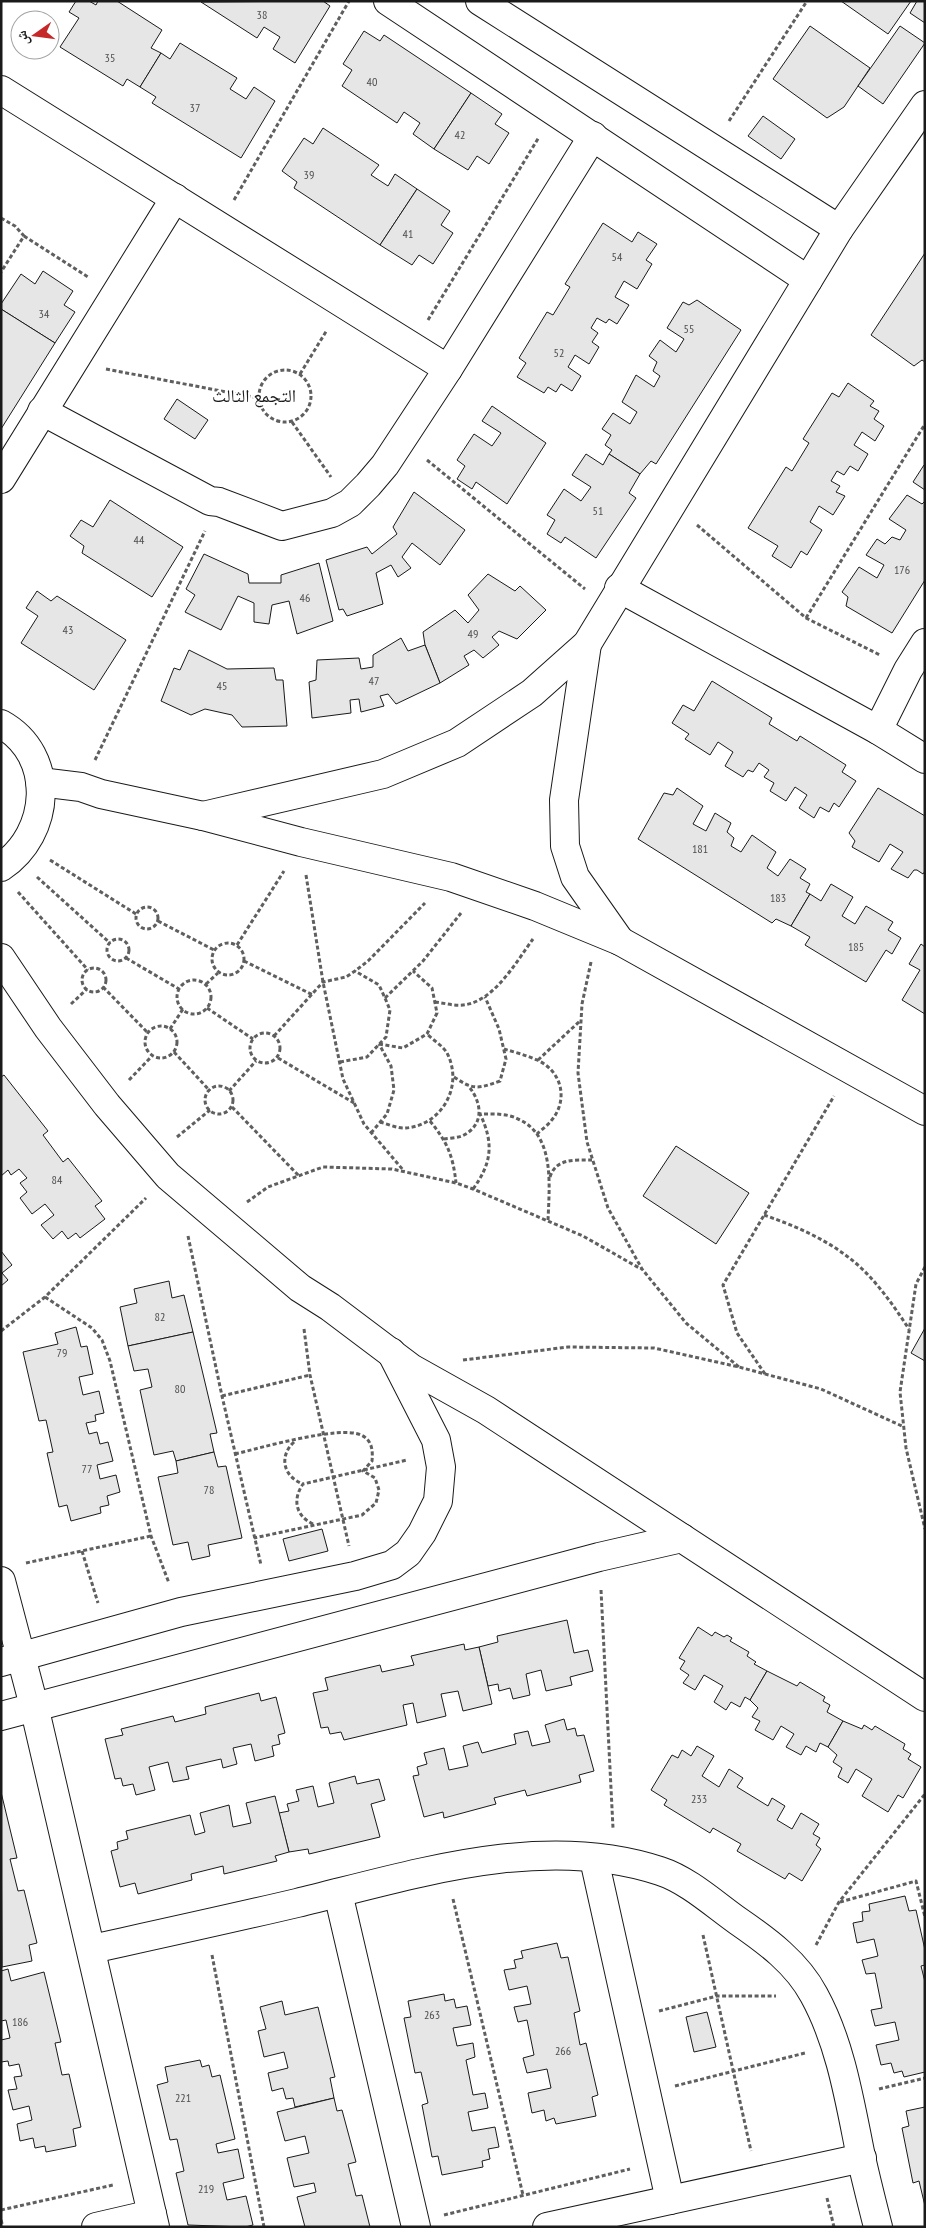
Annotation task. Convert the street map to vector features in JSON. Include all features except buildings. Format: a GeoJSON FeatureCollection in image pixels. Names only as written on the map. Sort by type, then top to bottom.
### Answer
{"type":"FeatureCollection","features":[{"type":"Feature","properties":{"kind":"street"},"geometry":{"type":"LineString","coordinates":[[388,1],[808,280]]}},
{"type":"Feature","properties":{"kind":"street"},"geometry":{"type":"LineString","coordinates":[[480,1],[839,229]]}},
{"type":"Feature","properties":{"kind":"street"},"geometry":{"type":"LineString","coordinates":[[1,90],[448,369]]}},
{"type":"Feature","properties":{"kind":"street"},"geometry":{"type":"LineString","coordinates":[[202,816],[384,774],[458,743],[532,693],[587,644],[613,597],[672,504],[839,229],[925,105]]}},
{"type":"Feature","properties":{"kind":"street"},"geometry":{"type":"LineString","coordinates":[[42,412],[210,501],[219,502],[282,526],[332,513],[350,502],[385,466],[448,369],[593,136]]}},
{"type":"Feature","properties":{"kind":"street"},"geometry":{"type":"LineString","coordinates":[[1,479],[175,198]]}},
{"type":"Feature","properties":{"kind":"street"},"geometry":{"type":"LineString","coordinates":[[613,597],[878,730],[925,760]]}},
{"type":"Feature","properties":{"kind":"street"},"geometry":{"type":"LineString","coordinates":[[587,644],[564,800],[565,846],[575,877],[609,937]]}},
{"type":"Feature","properties":{"kind":"street"},"geometry":{"type":"LineString","coordinates":[[878,730],[908,670],[925,644]]}},
{"type":"Feature","properties":{"kind":"street"},"geometry":{"type":"LineString","coordinates":[[1,724],[23,742],[34,761],[40,782],[41,804],[36,825],[14,864]]}},
{"type":"Feature","properties":{"kind":"street"},"geometry":{"type":"LineString","coordinates":[[40,782],[81,787],[101,794],[202,816],[301,842],[451,877],[553,914],[609,937],[925,1111]]}},
{"type":"Feature","properties":{"kind":"street"},"geometry":{"type":"LineString","coordinates":[[1,958],[48,1028],[106,1104],[160,1167],[300,1288],[330,1307],[401,1360],[486,1410],[925,1697]]}},
{"type":"Feature","properties":{"kind":"street"},"geometry":{"type":"LineString","coordinates":[[11,1660],[181,1612],[355,1576],[392,1565],[408,1553],[422,1533],[438,1501],[441,1467],[439,1453],[401,1360]]}},
{"type":"Feature","properties":{"kind":"street"},"geometry":{"type":"LineString","coordinates":[[1,1716],[599,1556],[682,1538]]}},
{"type":"Feature","properties":{"kind":"street"},"geometry":{"type":"LineString","coordinates":[[10,1572],[11,1660],[34,1706],[92,1949],[153,2220],[96,2227]]}},
{"type":"Feature","properties":{"kind":"street"},"geometry":{"type":"LineString","coordinates":[[92,1949],[206,1925],[445,1868],[540,1855],[604,1859],[663,1872],[692,1888],[763,1938],[801,1973],[815,1996],[835,2046],[849,2095],[878,2227]]}},
{"type":"Feature","properties":{"kind":"street"},"geometry":{"type":"LineString","coordinates":[[604,1859],[629,2018],[670,2200]]}},
{"type":"Feature","properties":{"kind":"street"},"geometry":{"type":"LineString","coordinates":[[338,1893],[415,2224]]}},
{"type":"Feature","properties":{"kind":"street"},"geometry":{"type":"LineString","coordinates":[[548,2227],[862,2158]]}},
{"type":"Feature","properties":{"kind":"path"},"geometry":{"type":"LineString","coordinates":[[219,225],[349,1]]}},
{"type":"Feature","properties":{"kind":"path"},"geometry":{"type":"LineString","coordinates":[[711,149],[807,1]]}},
{"type":"Feature","properties":{"kind":"path"},"geometry":{"type":"LineString","coordinates":[[412,346],[555,111]]}},
{"type":"Feature","properties":{"kind":"path"},"geometry":{"type":"LineString","coordinates":[[1,218],[14,226],[24,236],[115,294]]}},
{"type":"Feature","properties":{"kind":"path"},"geometry":{"type":"LineString","coordinates":[[1,272],[24,236]]}},
{"type":"Feature","properties":{"kind":"path"},"geometry":{"type":"LineString","coordinates":[[300,374],[344,303]]}},
{"type":"Feature","properties":{"kind":"path"},"geometry":{"type":"LineString","coordinates":[[73,362],[258,398]]}},
{"type":"Feature","properties":{"kind":"path"},"geometry":{"type":"LineString","coordinates":[[289,370],[300,374],[308,383],[312,395],[310,406],[303,416],[292,422],[281,423],[270,418],[261,410],[258,398],[260,386],[266,377],[277,371],[289,370]]}},
{"type":"Feature","properties":{"kind":"path"},"geometry":{"type":"LineString","coordinates":[[292,422],[350,502]]}},
{"type":"Feature","properties":{"kind":"path"},"geometry":{"type":"LineString","coordinates":[[806,618],[925,424]]}},
{"type":"Feature","properties":{"kind":"path"},"geometry":{"type":"LineString","coordinates":[[401,439],[613,597]]}},
{"type":"Feature","properties":{"kind":"path"},"geometry":{"type":"LineString","coordinates":[[81,787],[219,502]]}},
{"type":"Feature","properties":{"kind":"path"},"geometry":{"type":"LineString","coordinates":[[672,504],[806,618],[908,670]]}},
{"type":"Feature","properties":{"kind":"path"},"geometry":{"type":"LineString","coordinates":[[237,945],[301,842]]}},
{"type":"Feature","properties":{"kind":"path"},"geometry":{"type":"LineString","coordinates":[[301,842],[323,982],[343,1078],[364,1124],[405,1172]]}},
{"type":"Feature","properties":{"kind":"path"},"geometry":{"type":"LineString","coordinates":[[14,864],[136,914]]}},
{"type":"Feature","properties":{"kind":"path"},"geometry":{"type":"LineString","coordinates":[[14,864],[110,943]]}},
{"type":"Feature","properties":{"kind":"path"},"geometry":{"type":"LineString","coordinates":[[14,864],[88,970]]}},
{"type":"Feature","properties":{"kind":"path"},"geometry":{"type":"LineString","coordinates":[[274,1036],[323,982],[346,977],[368,961],[451,877]]}},
{"type":"Feature","properties":{"kind":"path"},"geometry":{"type":"LineString","coordinates":[[385,998],[413,972],[482,888]]}},
{"type":"Feature","properties":{"kind":"path"},"geometry":{"type":"LineString","coordinates":[[147,906],[153,908],[158,914],[158,921],[154,927],[147,929],[140,927],[136,921],[136,914],[140,908],[147,906]]}},
{"type":"Feature","properties":{"kind":"path"},"geometry":{"type":"LineString","coordinates":[[435,1002],[463,1005],[485,997],[504,978],[553,914]]}},
{"type":"Feature","properties":{"kind":"path"},"geometry":{"type":"LineString","coordinates":[[158,921],[214,950]]}},
{"type":"Feature","properties":{"kind":"path"},"geometry":{"type":"LineString","coordinates":[[609,937],[582,1004],[578,1073],[586,1142],[608,1208],[642,1269],[686,1323],[739,1367]]}},
{"type":"Feature","properties":{"kind":"path"},"geometry":{"type":"LineString","coordinates":[[116,939],[123,940],[128,944],[129,951],[126,958],[120,961],[114,960],[109,955],[107,948],[110,943],[116,939]]}},
{"type":"Feature","properties":{"kind":"path"},"geometry":{"type":"LineString","coordinates":[[221,944],[237,945],[243,952],[244,960],[241,969],[235,974],[226,976],[218,973],[213,966],[211,958],[214,950],[221,944]]}},
{"type":"Feature","properties":{"kind":"path"},"geometry":{"type":"LineString","coordinates":[[126,958],[180,989]]}},
{"type":"Feature","properties":{"kind":"path"},"geometry":{"type":"LineString","coordinates":[[244,960],[313,994]]}},
{"type":"Feature","properties":{"kind":"path"},"geometry":{"type":"LineString","coordinates":[[96,968],[102,971],[106,978],[106,985],[100,990],[93,992],[87,989],[83,983],[83,976],[88,970],[96,968]]}},
{"type":"Feature","properties":{"kind":"path"},"geometry":{"type":"LineString","coordinates":[[340,1062],[367,1057],[386,1037],[390,1010],[379,985],[355,971]]}},
{"type":"Feature","properties":{"kind":"path"},"geometry":{"type":"LineString","coordinates":[[379,1044],[403,1048],[427,1034],[437,1013],[432,988],[413,972]]}},
{"type":"Feature","properties":{"kind":"path"},"geometry":{"type":"LineString","coordinates":[[206,984],[218,973]]}},
{"type":"Feature","properties":{"kind":"path"},"geometry":{"type":"LineString","coordinates":[[189,980],[198,980],[206,984],[211,991],[211,1000],[207,1008],[200,1013],[191,1014],[183,1009],[178,1002],[181,985],[189,980]]}},
{"type":"Feature","properties":{"kind":"path"},"geometry":{"type":"LineString","coordinates":[[103,987],[148,1032]]}},
{"type":"Feature","properties":{"kind":"path"},"geometry":{"type":"LineString","coordinates":[[470,1088],[484,1087],[500,1081],[506,1060],[499,1029],[485,997]]}},
{"type":"Feature","properties":{"kind":"path"},"geometry":{"type":"LineString","coordinates":[[207,1008],[253,1039]]}},
{"type":"Feature","properties":{"kind":"path"},"geometry":{"type":"LineString","coordinates":[[170,1029],[183,1009]]}},
{"type":"Feature","properties":{"kind":"path"},"geometry":{"type":"LineString","coordinates":[[538,1060],[581,1020]]}},
{"type":"Feature","properties":{"kind":"path"},"geometry":{"type":"LineString","coordinates":[[163,1026],[170,1029],[176,1035],[177,1044],[174,1052],[168,1057],[152,1056],[146,1049],[144,1041],[148,1032],[154,1027],[163,1026]]}},
{"type":"Feature","properties":{"kind":"path"},"geometry":{"type":"LineString","coordinates":[[267,1033],[274,1036],[280,1042],[278,1058],[272,1063],[264,1064],[256,1061],[251,1055],[249,1047],[253,1039],[259,1034],[267,1033]]}},
{"type":"Feature","properties":{"kind":"path"},"geometry":{"type":"LineString","coordinates":[[380,1122],[405,1128],[430,1121],[448,1102],[454,1077],[446,1052],[427,1034]]}},
{"type":"Feature","properties":{"kind":"path"},"geometry":{"type":"LineString","coordinates":[[372,1133],[387,1114],[394,1090],[391,1066],[379,1044]]}},
{"type":"Feature","properties":{"kind":"path"},"geometry":{"type":"LineString","coordinates":[[504,1049],[538,1060],[546,1065],[556,1076],[562,1088],[562,1096],[552,1120],[536,1134]]}},
{"type":"Feature","properties":{"kind":"path"},"geometry":{"type":"LineString","coordinates":[[174,1052],[210,1091]]}},
{"type":"Feature","properties":{"kind":"path"},"geometry":{"type":"LineString","coordinates":[[278,1058],[355,1104]]}},
{"type":"Feature","properties":{"kind":"path"},"geometry":{"type":"LineString","coordinates":[[229,1090],[256,1061]]}},
{"type":"Feature","properties":{"kind":"path"},"geometry":{"type":"LineString","coordinates":[[766,1374],[737,1333],[723,1286],[849,1070]]}},
{"type":"Feature","properties":{"kind":"path"},"geometry":{"type":"LineString","coordinates":[[454,1077],[470,1088],[478,1100],[480,1114],[487,1129],[489,1153],[483,1176],[474,1189]]}},
{"type":"Feature","properties":{"kind":"path"},"geometry":{"type":"LineString","coordinates":[[222,1087],[229,1090],[233,1098],[232,1107],[226,1113],[217,1114],[210,1110],[205,1103],[207,1094],[213,1088],[222,1087]]}},
{"type":"Feature","properties":{"kind":"path"},"geometry":{"type":"LineString","coordinates":[[232,1107],[299,1176]]}},
{"type":"Feature","properties":{"kind":"path"},"geometry":{"type":"LineString","coordinates":[[1,1331],[45,1297],[210,1110]]}},
{"type":"Feature","properties":{"kind":"path"},"geometry":{"type":"LineString","coordinates":[[480,1114],[499,1114],[518,1118],[534,1128],[544,1148],[550,1178],[548,1221]]}},
{"type":"Feature","properties":{"kind":"path"},"geometry":{"type":"LineString","coordinates":[[444,1139],[463,1136],[474,1127],[480,1114]]}},
{"type":"Feature","properties":{"kind":"path"},"geometry":{"type":"LineString","coordinates":[[430,1121],[444,1139],[454,1160],[456,1182]]}},
{"type":"Feature","properties":{"kind":"path"},"geometry":{"type":"LineString","coordinates":[[550,1178],[552,1172],[561,1162],[568,1160],[592,1160]]}},
{"type":"Feature","properties":{"kind":"path"},"geometry":{"type":"LineString","coordinates":[[221,1221],[268,1187],[322,1167],[392,1169],[456,1182],[474,1189],[583,1236],[642,1269]]}},
{"type":"Feature","properties":{"kind":"path"},"geometry":{"type":"LineString","coordinates":[[764,1215],[806,1230],[844,1253],[877,1284],[909,1328]]}},
{"type":"Feature","properties":{"kind":"path"},"geometry":{"type":"LineString","coordinates":[[188,1233],[222,1396],[268,1594]]}},
{"type":"Feature","properties":{"kind":"path"},"geometry":{"type":"LineString","coordinates":[[925,1267],[916,1284],[900,1392],[906,1448],[925,1529]]}},
{"type":"Feature","properties":{"kind":"path"},"geometry":{"type":"LineString","coordinates":[[300,1288],[310,1374],[344,1519],[355,1576]]}},
{"type":"Feature","properties":{"kind":"path"},"geometry":{"type":"LineString","coordinates":[[45,1297],[92,1328],[102,1340],[110,1361],[151,1536],[181,1612]]}},
{"type":"Feature","properties":{"kind":"path"},"geometry":{"type":"LineString","coordinates":[[401,1360],[568,1347],[654,1348],[739,1367],[821,1389],[904,1427]]}},
{"type":"Feature","properties":{"kind":"path"},"geometry":{"type":"LineString","coordinates":[[222,1396],[310,1374]]}},
{"type":"Feature","properties":{"kind":"path"},"geometry":{"type":"LineString","coordinates":[[235,1454],[324,1434],[353,1433],[365,1437],[372,1448],[372,1461],[363,1471]]}},
{"type":"Feature","properties":{"kind":"path"},"geometry":{"type":"LineString","coordinates":[[295,1440],[285,1453],[286,1469],[290,1476],[303,1484],[439,1453]]}},
{"type":"Feature","properties":{"kind":"path"},"geometry":{"type":"LineString","coordinates":[[254,1538],[362,1515],[370,1510],[379,1497],[375,1478],[363,1471]]}},
{"type":"Feature","properties":{"kind":"path"},"geometry":{"type":"LineString","coordinates":[[303,1484],[298,1491],[297,1507],[306,1521],[314,1524]]}},
{"type":"Feature","properties":{"kind":"path"},"geometry":{"type":"LineString","coordinates":[[10,1572],[82,1551],[151,1536]]}},
{"type":"Feature","properties":{"kind":"path"},"geometry":{"type":"LineString","coordinates":[[82,1551],[108,1633]]}},
{"type":"Feature","properties":{"kind":"path"},"geometry":{"type":"LineString","coordinates":[[599,1556],[604,1859]]}},
{"type":"Feature","properties":{"kind":"path"},"geometry":{"type":"LineString","coordinates":[[801,1973],[839,1902],[925,1794]]}},
{"type":"Feature","properties":{"kind":"path"},"geometry":{"type":"LineString","coordinates":[[445,1868],[523,2195]]}},
{"type":"Feature","properties":{"kind":"path"},"geometry":{"type":"LineString","coordinates":[[839,1902],[916,1881],[925,1917]]}},
{"type":"Feature","properties":{"kind":"path"},"geometry":{"type":"LineString","coordinates":[[692,1888],[757,2181]]}},
{"type":"Feature","properties":{"kind":"path"},"geometry":{"type":"LineString","coordinates":[[206,1925],[264,2227]]}},
{"type":"Feature","properties":{"kind":"path"},"geometry":{"type":"LineString","coordinates":[[629,2018],[717,1996],[815,1996]]}},
{"type":"Feature","properties":{"kind":"path"},"geometry":{"type":"LineString","coordinates":[[646,2093],[835,2046]]}},
{"type":"Feature","properties":{"kind":"path"},"geometry":{"type":"LineString","coordinates":[[849,2095],[925,2078]]}},
{"type":"Feature","properties":{"kind":"path"},"geometry":{"type":"LineString","coordinates":[[415,2224],[662,2161]]}},
{"type":"Feature","properties":{"kind":"path"},"geometry":{"type":"LineString","coordinates":[[1,2210],[143,2179]]}},
{"type":"Feature","properties":{"kind":"path"},"geometry":{"type":"LineString","coordinates":[[1,2220],[3,2227]]}},
{"type":"Feature","properties":{"kind":"district","name":"التجمع الثالث"},"geometry":{"type":"Point","coordinates":[254,395]}}]}
